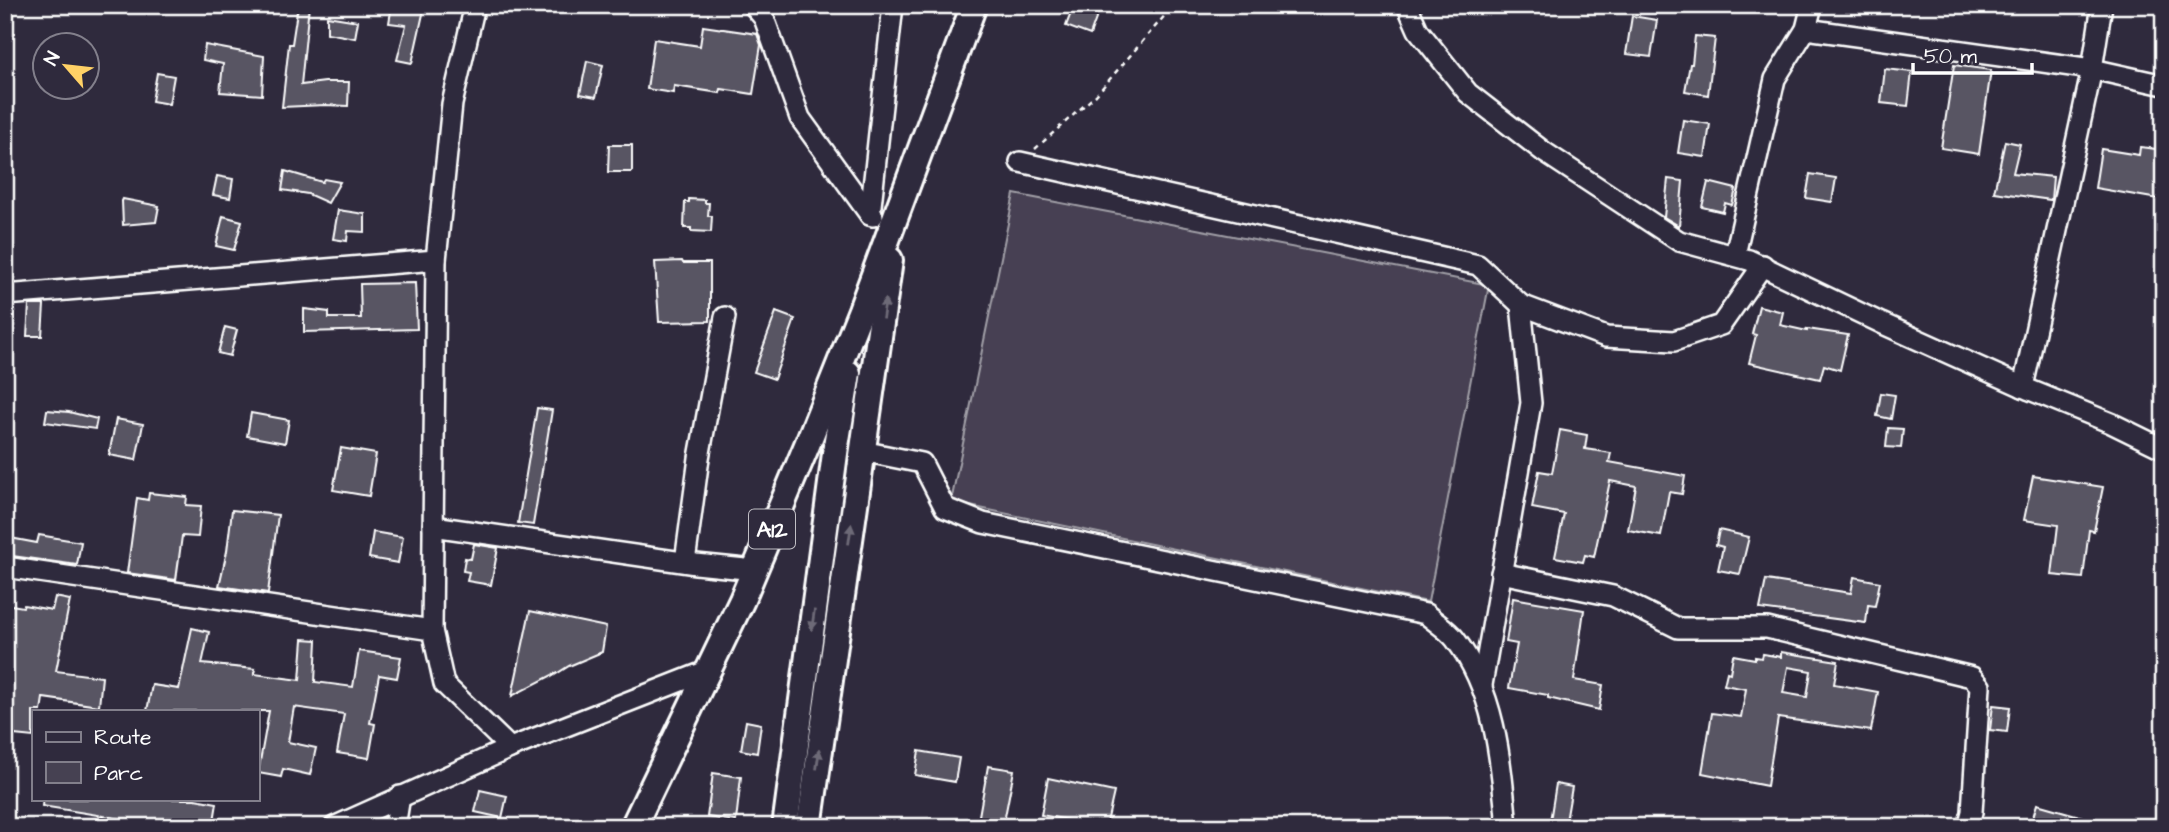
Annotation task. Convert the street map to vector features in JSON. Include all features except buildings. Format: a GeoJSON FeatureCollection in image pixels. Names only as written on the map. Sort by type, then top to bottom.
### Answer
{"type":"FeatureCollection","features":[{"type":"Feature","properties":{"kind":"main road","name":"A12"},"geometry":{"type":"LineString","coordinates":[[634,827],[755,570],[807,445],[894,225],[974,5]]}},
{"type":"Feature","properties":{"kind":"main road"},"geometry":{"type":"LineString","coordinates":[[809,827],[884,312],[894,225]]}},
{"type":"Feature","properties":{"kind":"main road"},"geometry":{"type":"LineString","coordinates":[[785,827],[836,446],[861,310]]}},
{"type":"Feature","properties":{"kind":"main road"},"geometry":{"type":"LineString","coordinates":[[807,445],[816,441],[862,451]]}},
{"type":"Feature","properties":{"kind":"street"},"geometry":{"type":"LineString","coordinates":[[475,5],[452,104],[436,260],[432,630],[444,684],[510,748]]}},
{"type":"Feature","properties":{"kind":"street"},"geometry":{"type":"LineString","coordinates":[[753,5],[764,18],[800,118],[870,215],[894,225]]}},
{"type":"Feature","properties":{"kind":"street"},"geometry":{"type":"LineString","coordinates":[[870,215],[893,5]]}},
{"type":"Feature","properties":{"kind":"street"},"geometry":{"type":"LineString","coordinates":[[1407,5],[1418,30],[1468,93],[1533,144],[1679,241],[1763,265],[1881,323],[2111,423],[2164,449]]}},
{"type":"Feature","properties":{"kind":"street"},"geometry":{"type":"LineString","coordinates":[[1735,255],[1775,79],[1806,29],[1812,5]]}},
{"type":"Feature","properties":{"kind":"street"},"geometry":{"type":"LineString","coordinates":[[2023,387],[2092,69],[2102,5]]}},
{"type":"Feature","properties":{"kind":"street"},"geometry":{"type":"LineString","coordinates":[[1806,29],[2092,69],[2164,85]]}},
{"type":"Feature","properties":{"kind":"street"},"geometry":{"type":"LineString","coordinates":[[1020,162],[1478,265],[1521,305],[1606,337],[1674,341],[1721,326],[1763,265]]}},
{"type":"Feature","properties":{"kind":"street"},"geometry":{"type":"LineString","coordinates":[[5,295],[436,260]]}},
{"type":"Feature","properties":{"kind":"street"},"geometry":{"type":"LineString","coordinates":[[1482,685],[1531,403],[1521,305]]}},
{"type":"Feature","properties":{"kind":"street"},"geometry":{"type":"LineString","coordinates":[[685,562],[699,458],[725,317]]}},
{"type":"Feature","properties":{"kind":"street"},"geometry":{"type":"LineString","coordinates":[[862,451],[922,463],[945,508],[983,523],[1426,614],[1454,638],[1482,685],[1500,757],[1507,827]]}},
{"type":"Feature","properties":{"kind":"street"},"geometry":{"type":"LineString","coordinates":[[433,526],[755,570]]}},
{"type":"Feature","properties":{"kind":"street"},"geometry":{"type":"LineString","coordinates":[[5,567],[432,630]]}},
{"type":"Feature","properties":{"kind":"street"},"geometry":{"type":"LineString","coordinates":[[1502,573],[1613,596],[1678,628],[1767,628],[1972,677],[1980,686],[1972,812],[1968,827]]}},
{"type":"Feature","properties":{"kind":"street"},"geometry":{"type":"LineString","coordinates":[[334,827],[510,748],[709,670]]}},
{"type":"Feature","properties":{"kind":"street"},"geometry":{"type":"LineString","coordinates":[[395,827],[400,796]]}},
{"type":"Feature","properties":{"kind":"path"},"geometry":{"type":"LineString","coordinates":[[1020,162],[1096,95],[1174,5]]}},
{"type":"Feature","properties":{"kind":"green space"},"geometry":{"type":"Polygon","coordinates":[[[1014,194],[1489,285],[1428,602],[951,502],[1014,194]]]}}]}
